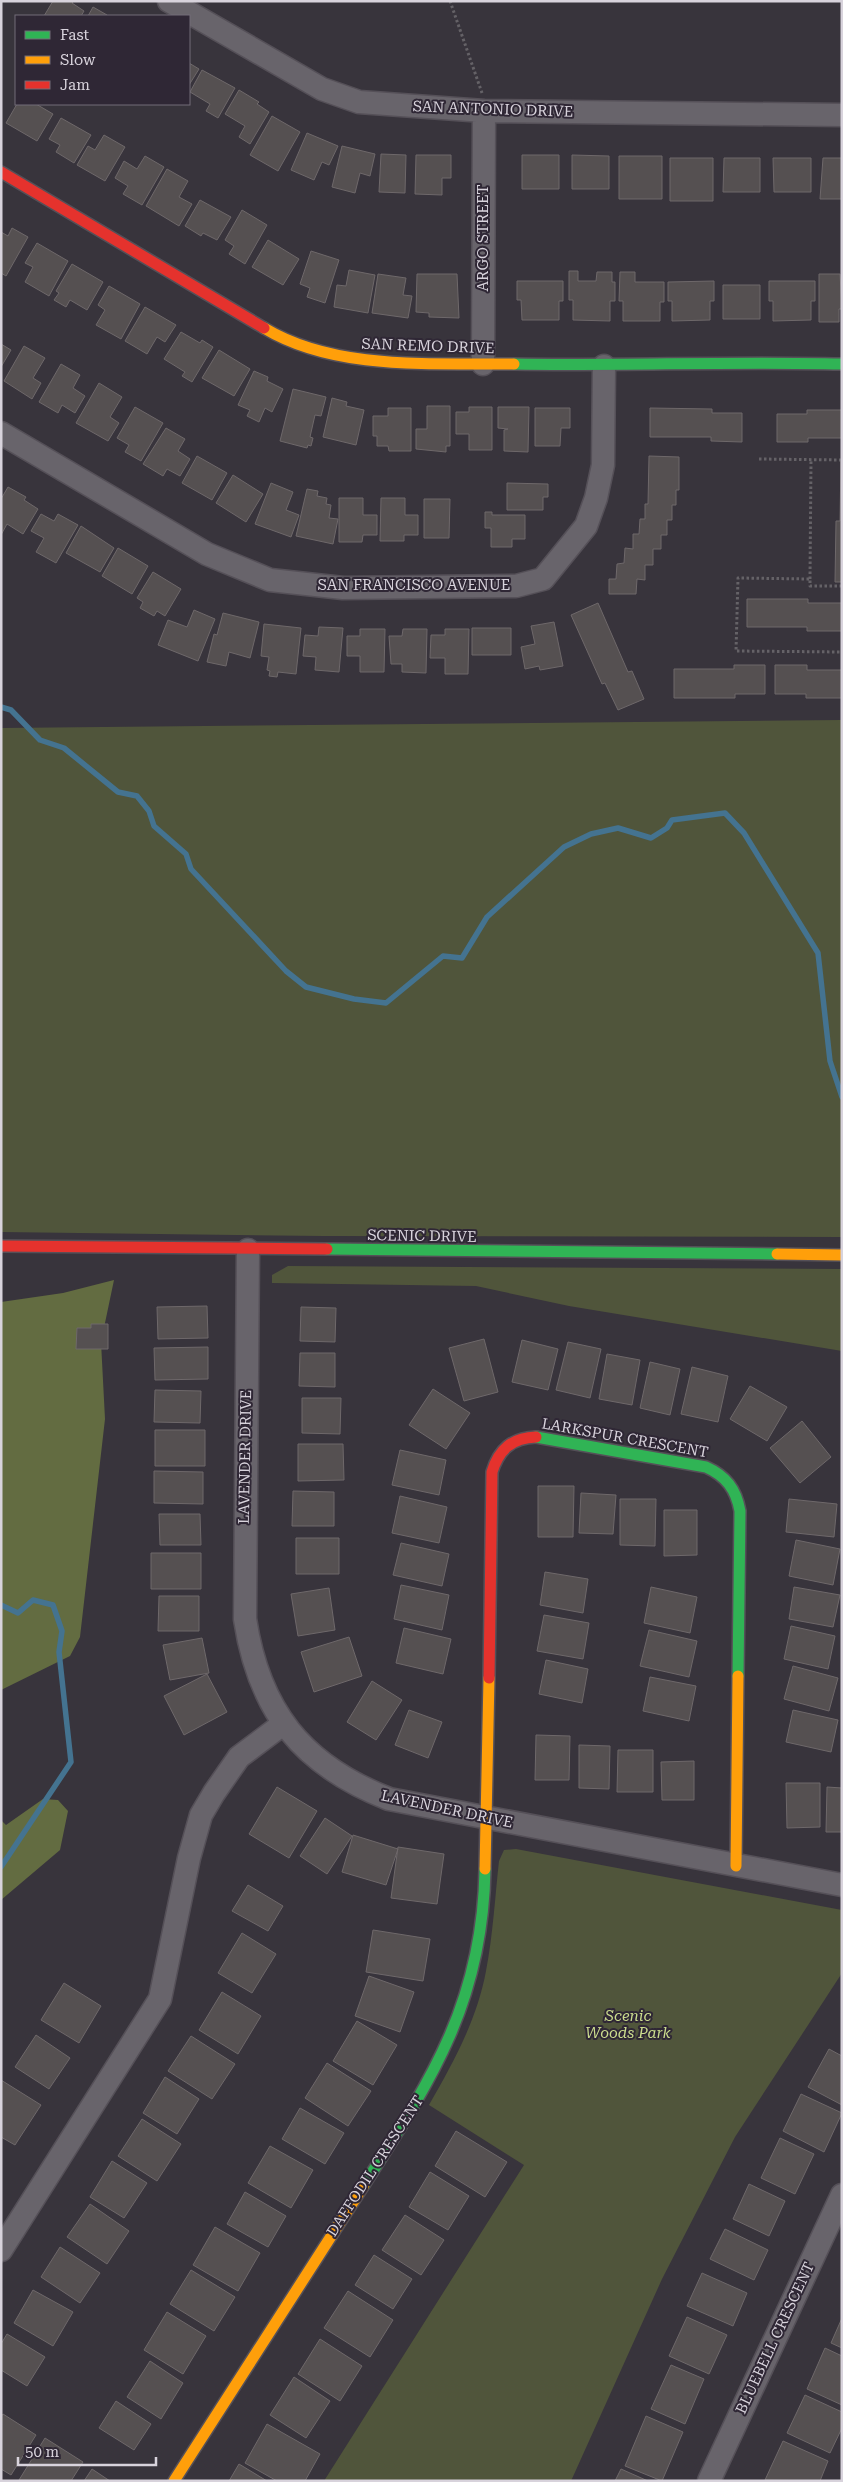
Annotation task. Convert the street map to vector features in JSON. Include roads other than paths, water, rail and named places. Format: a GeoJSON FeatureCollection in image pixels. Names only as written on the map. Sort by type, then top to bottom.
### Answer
{"type":"FeatureCollection","features":[{"type":"Feature","properties":{"kind":"street","name":"SAN ANTONIO DRIVE"},"geometry":{"type":"LineString","coordinates":[[169,1],[322,88],[359,102],[484,112],[842,115]]}},
{"type":"Feature","properties":{"kind":"street","name":"ARGO STREET"},"geometry":{"type":"LineString","coordinates":[[482,364],[484,112]]}},
{"type":"Feature","properties":{"kind":"street","name":"SAN REMO DRIVE"},"geometry":{"type":"LineString","coordinates":[[1,172],[285,342],[369,362],[604,366],[760,362],[842,364]]}},
{"type":"Feature","properties":{"kind":"street","name":"SAN FRANCISCO AVENUE"},"geometry":{"type":"LineString","coordinates":[[1,433],[206,554],[270,580],[343,588],[516,586],[542,579],[586,526],[596,498],[603,465],[604,366]]}},
{"type":"Feature","properties":{"kind":"street","name":"SCENIC DRIVE"},"geometry":{"type":"LineString","coordinates":[[1,1246],[842,1255]]}},
{"type":"Feature","properties":{"kind":"street","name":"LAVENDER DRIVE"},"geometry":{"type":"LineString","coordinates":[[248,1250],[245,1618],[253,1662],[260,1681],[283,1724],[311,1754],[330,1769],[367,1790],[397,1801],[842,1885]]}},
{"type":"Feature","properties":{"kind":"street","name":"LARKSPUR CRESCENT"},"geometry":{"type":"LineString","coordinates":[[487,1819],[491,1491],[495,1458],[503,1446],[516,1439],[528,1436],[622,1451],[706,1467],[717,1472],[732,1486],[739,1502],[736,1866]]}},
{"type":"Feature","properties":{"kind":"street"},"geometry":{"type":"LineString","coordinates":[[1,2250],[160,1998],[189,1858],[201,1815],[239,1757],[283,1724]]}},
{"type":"Feature","properties":{"kind":"street","name":"DAFFODIL CRESCENT"},"geometry":{"type":"LineString","coordinates":[[174,2481],[421,2096],[450,2040],[462,2012],[480,1940],[486,1887],[487,1819]]}},
{"type":"Feature","properties":{"kind":"street","name":"BLUEBELL CRESCENT"},"geometry":{"type":"LineString","coordinates":[[709,2481],[842,2195]]}},
{"type":"Feature","properties":{"kind":"waterway"},"geometry":{"type":"LineString","coordinates":[[1,707],[11,710],[40,740],[64,748],[118,792],[137,796],[149,811],[154,826],[186,854],[191,869],[286,971],[306,987],[354,999],[386,1003],[443,956],[462,958],[487,917],[564,847],[591,834],[618,828],[651,838],[667,828],[672,820],[725,813],[744,833],[818,953],[830,1061],[842,1097]]}},
{"type":"Feature","properties":{"kind":"waterway"},"geometry":{"type":"LineString","coordinates":[[1,1605],[18,1613],[33,1600],[53,1605],[62,1631],[59,1652],[71,1762],[1,1867]]}},
{"type":"Feature","properties":{"kind":"park label","name":"Scenic Woods Park"},"geometry":{"type":"Point","coordinates":[628,2024]}}]}
